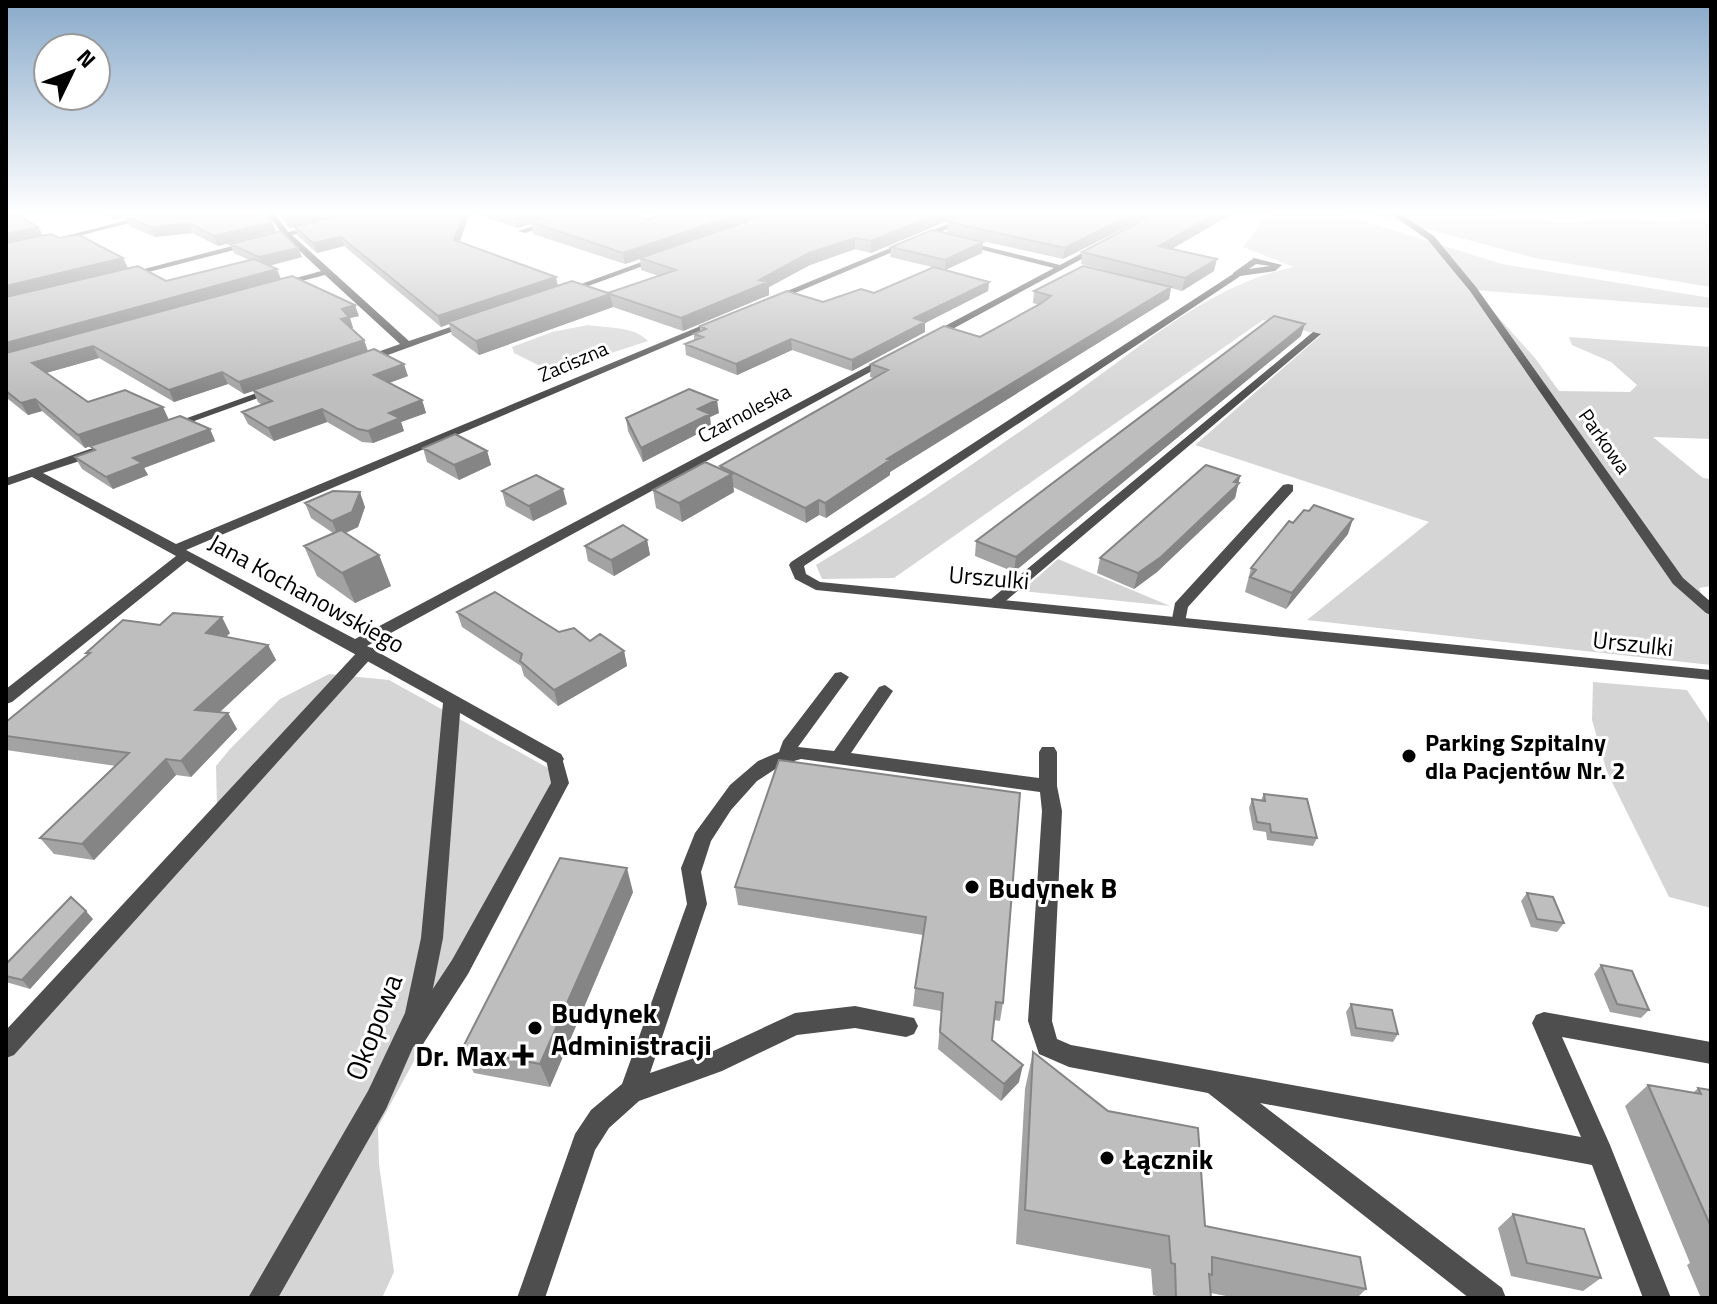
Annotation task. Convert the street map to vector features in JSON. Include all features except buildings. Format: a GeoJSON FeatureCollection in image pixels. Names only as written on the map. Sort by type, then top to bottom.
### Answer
{"type":"FeatureCollection","features":[{"type":"Feature","properties":{"kind":"street"},"geometry":{"type":"LineString","coordinates":[[120,276],[136,272]]}},
{"type":"Feature","properties":{"kind":"street"},"geometry":{"type":"LineString","coordinates":[[264,289],[325,272],[407,345]]}},
{"type":"Feature","properties":{"kind":"street"},"geometry":{"type":"LineString","coordinates":[[554,295],[622,272]]}},
{"type":"Feature","properties":{"kind":"street"},"geometry":{"type":"LineString","coordinates":[[755,306],[838,272]]}},
{"type":"Feature","properties":{"kind":"street"},"geometry":{"type":"LineString","coordinates":[[924,340],[1055,272]]}},
{"type":"Feature","properties":{"kind":"street","name":"Parkowa"},"geometry":{"type":"LineString","coordinates":[[1459,272],[1678,581],[1711,610]]}},
{"type":"Feature","properties":{"kind":"street","name":"Urszulki"},"geometry":{"type":"LineString","coordinates":[[1240,274],[796,565],[800,576],[816,586],[1180,619],[1327,637],[1711,675]]}},
{"type":"Feature","properties":{"kind":"street"},"geometry":{"type":"LineString","coordinates":[[1181,296],[1196,300]]}},
{"type":"Feature","properties":{"kind":"street","name":"Zaciszna"},"geometry":{"type":"LineString","coordinates":[[6,698],[181,552],[726,319]]}},
{"type":"Feature","properties":{"kind":"street"},"geometry":{"type":"LineString","coordinates":[[347,366],[481,320]]}},
{"type":"Feature","properties":{"kind":"street"},"geometry":{"type":"LineString","coordinates":[[996,602],[1316,334]]}},
{"type":"Feature","properties":{"kind":"street","name":"Czarnoleska"},"geometry":{"type":"LineString","coordinates":[[6,1047],[361,649],[897,355]]}},
{"type":"Feature","properties":{"kind":"street"},"geometry":{"type":"LineString","coordinates":[[153,432],[288,386]]}},
{"type":"Feature","properties":{"kind":"street"},"geometry":{"type":"LineString","coordinates":[[6,482],[108,447]]}},
{"type":"Feature","properties":{"kind":"street","name":"Jana Kochanowskiego"},"geometry":{"type":"LineString","coordinates":[[33,473],[361,649],[555,759],[560,783],[460,967],[394,1067]]}},
{"type":"Feature","properties":{"kind":"street"},"geometry":{"type":"LineString","coordinates":[[1180,619],[1180,606],[1288,488]]}},
{"type":"Feature","properties":{"kind":"street"},"geometry":{"type":"LineString","coordinates":[[788,756],[789,746],[841,677]]}},
{"type":"Feature","properties":{"kind":"street"},"geometry":{"type":"LineString","coordinates":[[840,756],[885,691]]}},
{"type":"Feature","properties":{"kind":"street","name":"Okopowa"},"geometry":{"type":"LineString","coordinates":[[262,1298],[394,1067],[416,1013],[426,974],[452,700]]}},
{"type":"Feature","properties":{"kind":"street"},"geometry":{"type":"LineString","coordinates":[[1048,752],[1052,811],[1040,1021],[1047,1046],[1069,1056],[1601,1154]]}},
{"type":"Feature","properties":{"kind":"street"},"geometry":{"type":"LineString","coordinates":[[631,1092],[697,904],[691,883],[691,866],[709,826],[729,800],[775,759],[801,753],[840,756],[1048,786]]}},
{"type":"Feature","properties":{"kind":"street"},"geometry":{"type":"LineString","coordinates":[[531,1298],[584,1143],[600,1119],[631,1092],[714,1063],[795,1024],[855,1017],[906,1026]]}},
{"type":"Feature","properties":{"kind":"street"},"geometry":{"type":"LineString","coordinates":[[1657,1298],[1601,1154],[1544,1023],[1711,1053]]}},
{"type":"Feature","properties":{"kind":"street"},"geometry":{"type":"LineString","coordinates":[[1213,1082],[1492,1298]]}},
{"type":"Feature","properties":{"kind":"shaded area"},"geometry":{"type":"Polygon","coordinates":[[[1276,272],[1550,272],[1711,298],[1711,308],[1474,290],[1535,358],[1559,391],[1630,392],[1637,385],[1611,362],[1572,345],[1569,337],[1711,347],[1711,439],[1653,437],[1703,478],[1711,479],[1711,586],[1699,588],[1711,619],[1711,665],[1307,620],[1429,522],[1195,445],[1321,335],[1263,320],[894,578],[822,579],[816,565],[978,460],[1178,319],[1234,287],[1276,272]]]}},
{"type":"Feature","properties":{"kind":"shaded area"},"geometry":{"type":"Polygon","coordinates":[[[1619,272],[1711,272],[1711,287],[1619,272]]]}},
{"type":"Feature","properties":{"kind":"shaded area"},"geometry":{"type":"Polygon","coordinates":[[[588,325],[628,330],[648,341],[562,369],[546,369],[514,353],[512,347],[552,332],[588,325]]]}},
{"type":"Feature","properties":{"kind":"shaded area"},"geometry":{"type":"Polygon","coordinates":[[[1058,559],[1170,606],[1022,591],[1058,559]]]}},
{"type":"Feature","properties":{"kind":"shaded area"},"geometry":{"type":"Polygon","coordinates":[[[329,674],[389,680],[568,779],[378,1127],[379,1164],[394,1272],[382,1298],[6,1298],[6,1057],[217,808],[216,766],[230,749],[280,699],[329,674]]]}},
{"type":"Feature","properties":{"kind":"shaded area"},"geometry":{"type":"Polygon","coordinates":[[[1593,682],[1687,690],[1711,726],[1711,908],[1669,897],[1607,772],[1592,720],[1593,682]]]}},
{"type":"Feature","properties":{"kind":"place","name":"Parking Szpitalny dla Pacjentów Nr. 2"},"geometry":{"type":"Point","coordinates":[1409,756]}},
{"type":"Feature","properties":{"kind":"place","name":"Budynek B"},"geometry":{"type":"Point","coordinates":[972,887]}},
{"type":"Feature","properties":{"kind":"place","name":"Budynek Administracji"},"geometry":{"type":"Point","coordinates":[535,1028]}},
{"type":"Feature","properties":{"kind":"place","name":"Dr. Max"},"geometry":{"type":"Point","coordinates":[523,1055]}},
{"type":"Feature","properties":{"kind":"place","name":"Łącznik"},"geometry":{"type":"Point","coordinates":[1107,1158]}}]}
